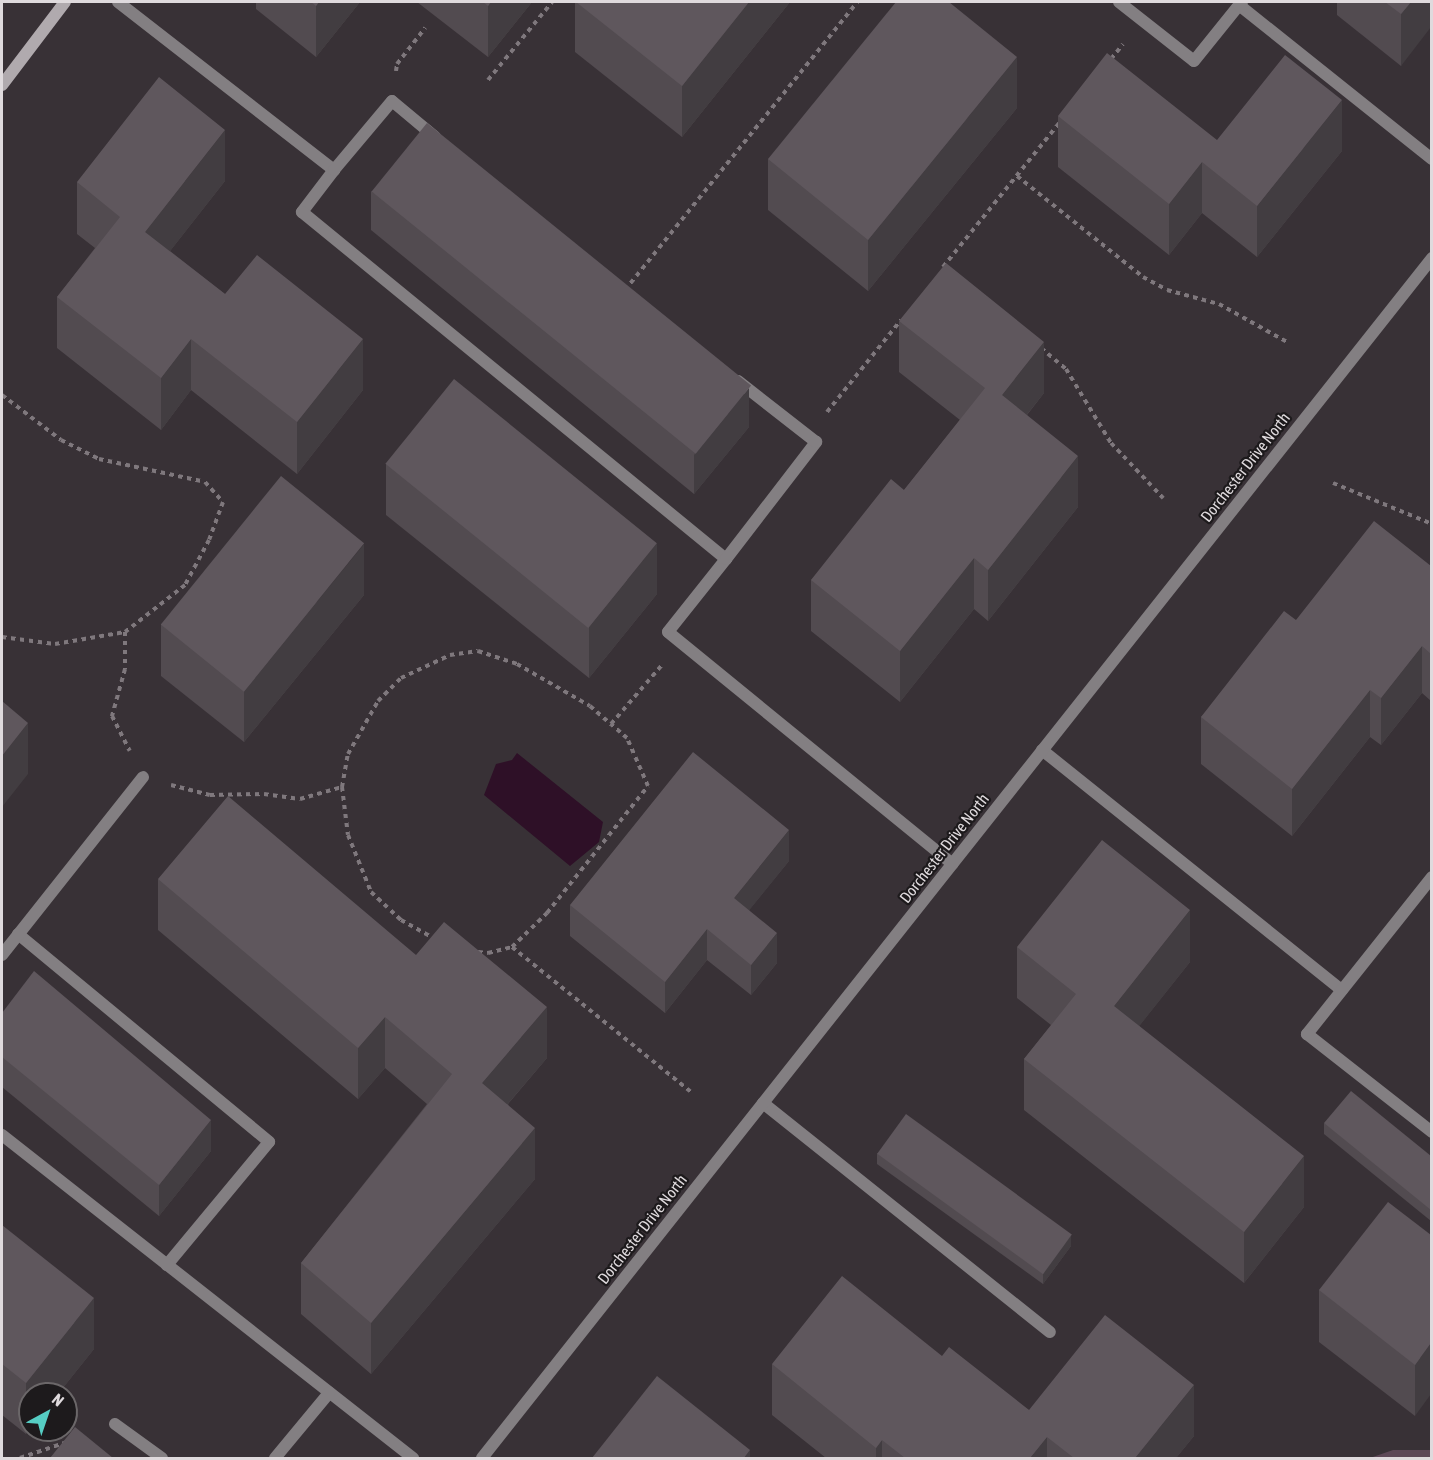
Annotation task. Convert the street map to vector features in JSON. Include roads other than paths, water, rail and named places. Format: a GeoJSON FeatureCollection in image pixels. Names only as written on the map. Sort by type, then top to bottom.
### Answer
{"type":"FeatureCollection","features":[{"type":"Feature","properties":{"kind":"main road"},"geometry":{"type":"LineString","coordinates":[[2,85],[65,2]]}},
{"type":"Feature","properties":{"kind":"street"},"geometry":{"type":"LineString","coordinates":[[118,2],[334,170]]}},
{"type":"Feature","properties":{"kind":"street"},"geometry":{"type":"LineString","coordinates":[[1119,2],[1194,61],[1241,3],[1431,159]]}},
{"type":"Feature","properties":{"kind":"street"},"geometry":{"type":"LineString","coordinates":[[445,145],[392,101],[302,212],[726,558]]}},
{"type":"Feature","properties":{"kind":"street","name":"Dorchester Drive North"},"geometry":{"type":"LineString","coordinates":[[482,1458],[1431,258]]}},
{"type":"Feature","properties":{"kind":"street"},"geometry":{"type":"LineString","coordinates":[[726,370],[816,442],[668,632],[952,864]]}},
{"type":"Feature","properties":{"kind":"street"},"geometry":{"type":"LineString","coordinates":[[1042,750],[1342,990]]}},
{"type":"Feature","properties":{"kind":"street"},"geometry":{"type":"LineString","coordinates":[[2,955],[142,777]]}},
{"type":"Feature","properties":{"kind":"street"},"geometry":{"type":"LineString","coordinates":[[1431,877],[1307,1034],[1431,1132]]}},
{"type":"Feature","properties":{"kind":"street"},"geometry":{"type":"LineString","coordinates":[[18,934],[269,1142],[167,1265]]}},
{"type":"Feature","properties":{"kind":"street"},"geometry":{"type":"LineString","coordinates":[[763,1103],[1050,1332]]}},
{"type":"Feature","properties":{"kind":"street"},"geometry":{"type":"LineString","coordinates":[[2,1135],[413,1458]]}},
{"type":"Feature","properties":{"kind":"street"},"geometry":{"type":"LineString","coordinates":[[275,1458],[329,1393]]}},
{"type":"Feature","properties":{"kind":"street"},"geometry":{"type":"LineString","coordinates":[[116,1424],[162,1458]]}}]}
